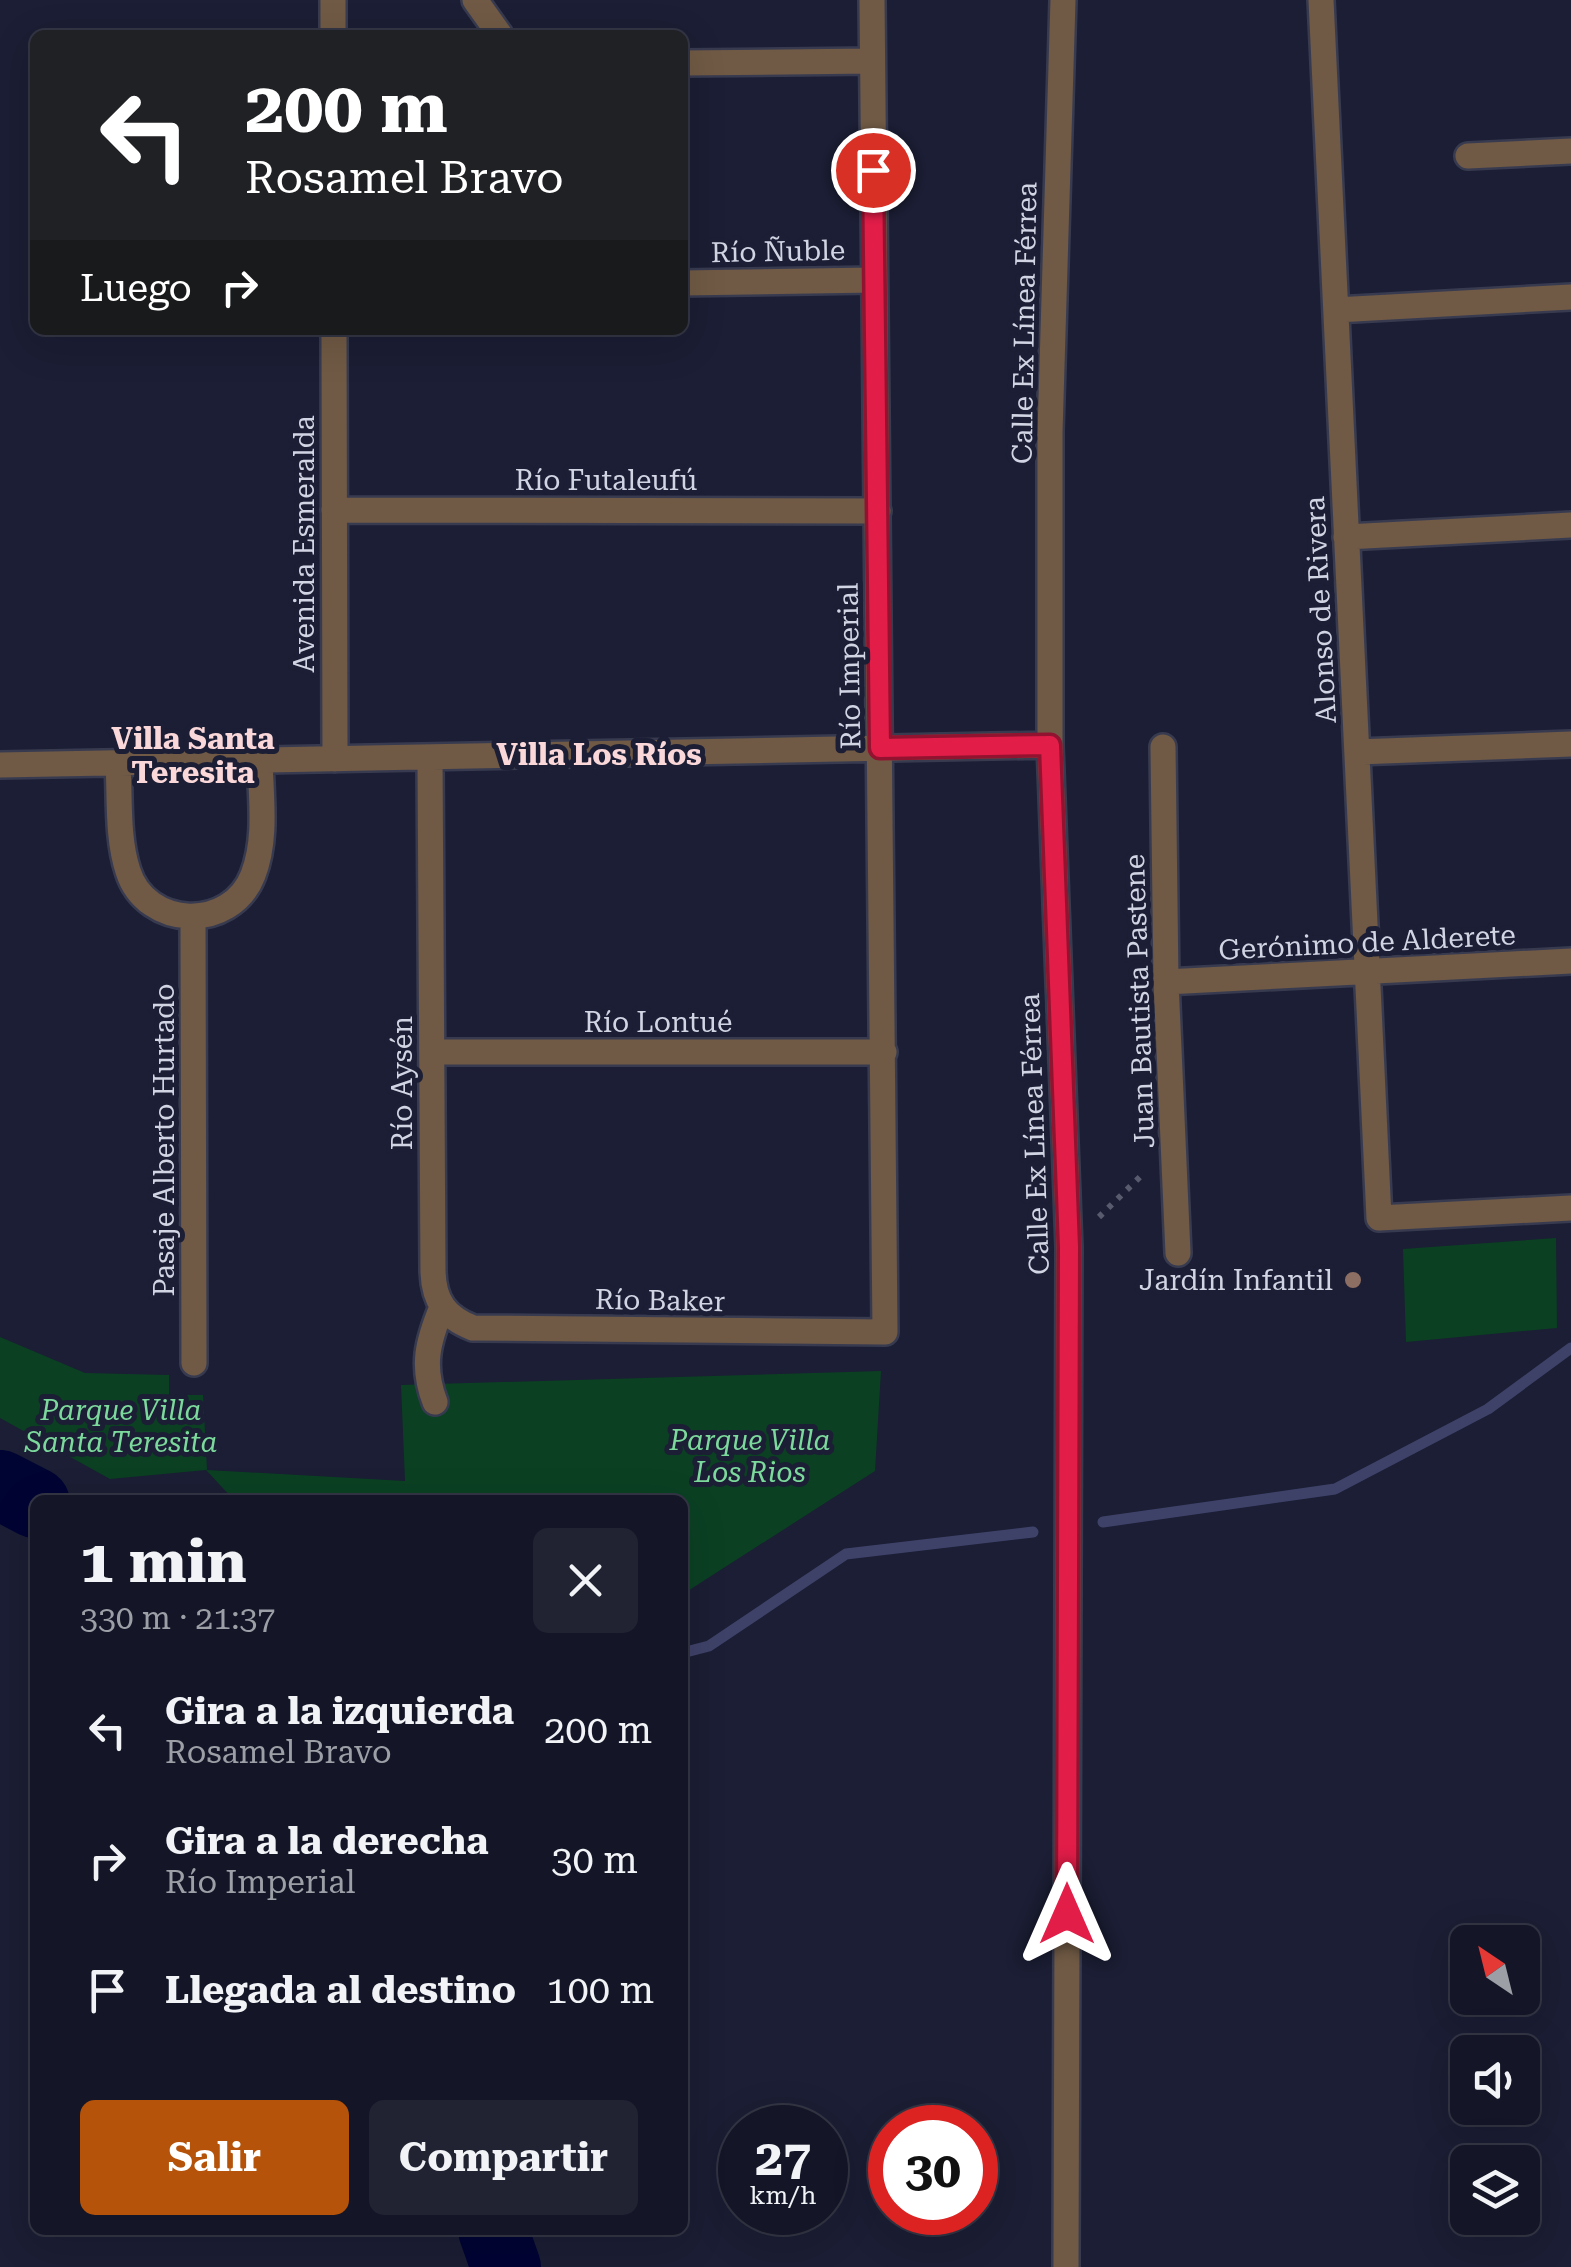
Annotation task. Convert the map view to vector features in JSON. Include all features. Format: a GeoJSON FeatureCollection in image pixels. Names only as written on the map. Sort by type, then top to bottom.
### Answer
{"type":"FeatureCollection","features":[{"type":"Feature","properties":{"kind":"street"},"geometry":{"type":"LineString","coordinates":[[333,0],[333,30]]}},
{"type":"Feature","properties":{"kind":"street"},"geometry":{"type":"LineString","coordinates":[[475,0],[496,30]]}},
{"type":"Feature","properties":{"kind":"street","name":"Río Imperial"},"geometry":{"type":"LineString","coordinates":[[872,0],[885,1332]]}},
{"type":"Feature","properties":{"kind":"street","name":"Calle Ex Línea Férrea"},"geometry":{"type":"LineString","coordinates":[[1063,0],[1050,432],[1050,745],[1069,1247],[1066,2267]]}},
{"type":"Feature","properties":{"kind":"street","name":"Alonso de Rivera"},"geometry":{"type":"LineString","coordinates":[[1322,0],[1379,1218],[1571,1208]]}},
{"type":"Feature","properties":{"kind":"street"},"geometry":{"type":"LineString","coordinates":[[688,63],[872,61]]}},
{"type":"Feature","properties":{"kind":"street"},"geometry":{"type":"LineString","coordinates":[[1468,156],[1571,151]]}},
{"type":"Feature","properties":{"kind":"street","name":"Río Ñuble"},"geometry":{"type":"LineString","coordinates":[[688,283],[874,280]]}},
{"type":"Feature","properties":{"kind":"street"},"geometry":{"type":"LineString","coordinates":[[1336,310],[1571,298]]}},
{"type":"Feature","properties":{"kind":"street","name":"Avenida Esmeralda"},"geometry":{"type":"LineString","coordinates":[[334,335],[335,758]]}},
{"type":"Feature","properties":{"kind":"street","name":"Río Futaleufú"},"geometry":{"type":"LineString","coordinates":[[334,510],[878,511]]}},
{"type":"Feature","properties":{"kind":"street"},"geometry":{"type":"LineString","coordinates":[[1346,536],[1571,524]]}},
{"type":"Feature","properties":{"kind":"street"},"geometry":{"type":"LineString","coordinates":[[1357,752],[1571,744]]}},
{"type":"Feature","properties":{"kind":"street"},"geometry":{"type":"LineString","coordinates":[[0,765],[1050,745]]}},
{"type":"Feature","properties":{"kind":"street","name":"Juan Bautista Pastene"},"geometry":{"type":"LineString","coordinates":[[1163,747],[1166,982],[1178,1252]]}},
{"type":"Feature","properties":{"kind":"street","name":"Río Aysén"},"geometry":{"type":"LineString","coordinates":[[430,757],[434,1288],[442,1307],[426,1351],[425,1370],[435,1402]]}},
{"type":"Feature","properties":{"kind":"street"},"geometry":{"type":"LineString","coordinates":[[118,762],[125,854],[135,886],[159,909],[193,918],[228,906],[252,879],[262,842],[260,760]]}},
{"type":"Feature","properties":{"kind":"street","name":"Pasaje Alberto Hurtado"},"geometry":{"type":"LineString","coordinates":[[193,918],[194,1363]]}},
{"type":"Feature","properties":{"kind":"street","name":"Gerónimo de Alderete"},"geometry":{"type":"LineString","coordinates":[[1166,982],[1571,961]]}},
{"type":"Feature","properties":{"kind":"street","name":"Río Lontué"},"geometry":{"type":"LineString","coordinates":[[432,1052],[884,1052]]}},
{"type":"Feature","properties":{"kind":"street","name":"Río Baker"},"geometry":{"type":"LineString","coordinates":[[442,1307],[473,1328],[885,1332]]}},
{"type":"Feature","properties":{"kind":"path"},"geometry":{"type":"LineString","coordinates":[[1069,1247],[1174,1144]]}},
{"type":"Feature","properties":{"kind":"green space"},"geometry":{"type":"Polygon","coordinates":[[[1556,1238],[1557,1328],[1406,1342],[1403,1249],[1556,1238]]]}},
{"type":"Feature","properties":{"kind":"green space","name":"Parque Villa Los Rios"},"geometry":{"type":"Polygon","coordinates":[[[0,1337],[85,1373],[169,1375],[169,1395],[203,1395],[207,1470],[405,1481],[401,1385],[881,1371],[875,1471],[688,1591],[688,1495],[229,1495],[206,1470],[110,1479],[0,1418],[0,1337]]]}},
{"type":"Feature","properties":{"kind":"waterway"},"geometry":{"type":"LineString","coordinates":[[1103,1522],[1335,1489],[1488,1409],[1571,1348]]}},
{"type":"Feature","properties":{"kind":"waterway"},"geometry":{"type":"LineString","coordinates":[[0,1485],[30,1500]]}},
{"type":"Feature","properties":{"kind":"waterway"},"geometry":{"type":"LineString","coordinates":[[688,1651],[709,1646],[846,1554],[1033,1532]]}},
{"type":"Feature","properties":{"kind":"waterway"},"geometry":{"type":"LineString","coordinates":[[495,2235],[506,2267]]}},
{"type":"Feature","properties":{"kind":"place","name":"Jardín Infantil"},"geometry":{"type":"Point","coordinates":[1353,1280]}},
{"type":"Feature","properties":{"kind":"district","name":"Villa Los Ríos"},"geometry":{"type":"Point","coordinates":[599,755]}},
{"type":"Feature","properties":{"kind":"district","name":"Villa Santa Teresita"},"geometry":{"type":"Point","coordinates":[193,756]}},
{"type":"Feature","properties":{"kind":"route"},"geometry":{"type":"LineString","coordinates":[[873,170],[880,748],[1050,745],[1069,1247],[1067,1914]]}},
{"type":"Feature","properties":{"kind":"park label","name":"Parque Villa Santa Teresita"},"geometry":{"type":"Point","coordinates":[121,1426]}}]}
